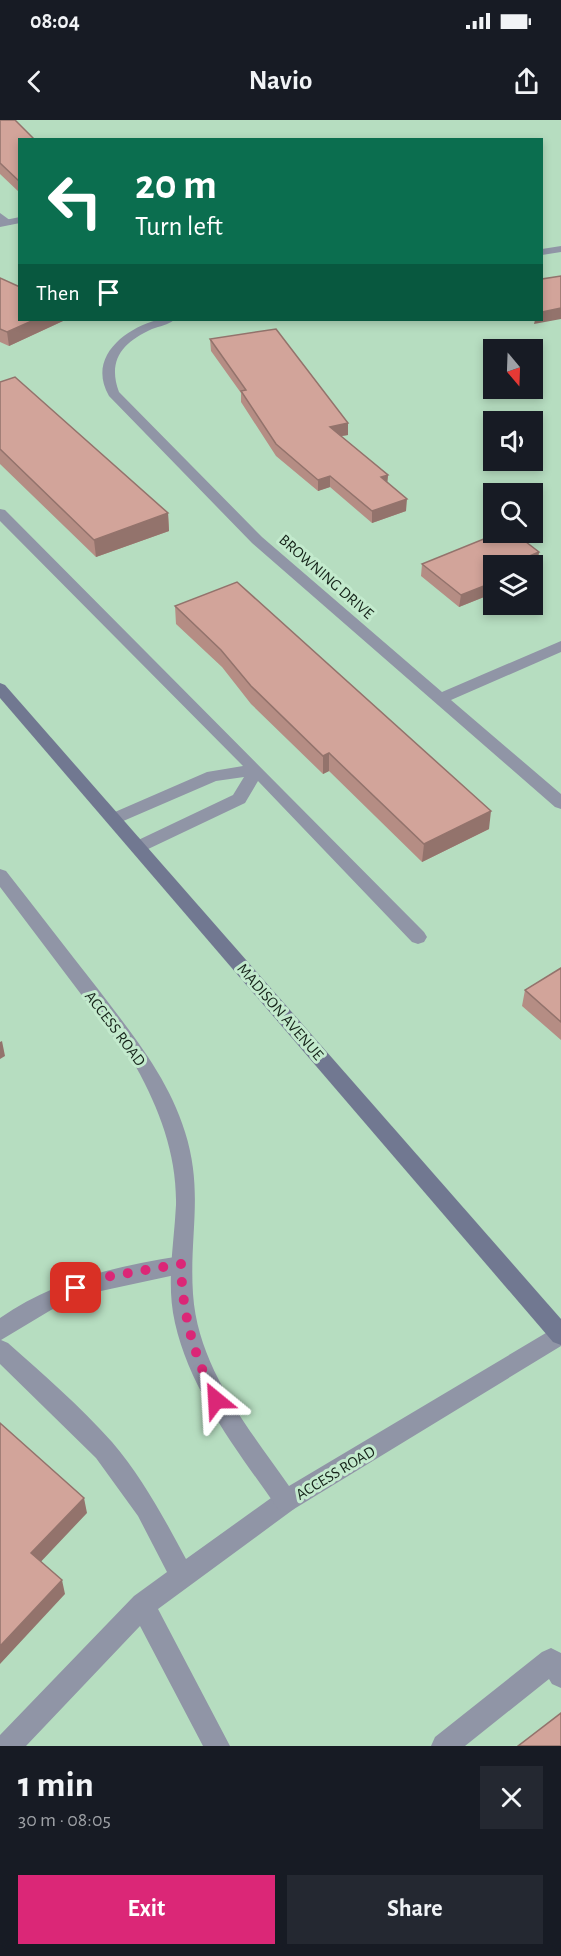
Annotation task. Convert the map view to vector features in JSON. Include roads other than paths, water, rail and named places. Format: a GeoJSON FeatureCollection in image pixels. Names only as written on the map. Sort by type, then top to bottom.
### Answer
{"type":"FeatureCollection","features":[{"type":"Feature","properties":{"kind":"main road","name":"MADISON AVENUE"},"geometry":{"type":"LineString","coordinates":[[0,688],[561,1335]]}},
{"type":"Feature","properties":{"kind":"street"},"geometry":{"type":"LineString","coordinates":[[2,221],[18,220]]}},
{"type":"Feature","properties":{"kind":"street"},"geometry":{"type":"LineString","coordinates":[[543,252],[561,249]]}},
{"type":"Feature","properties":{"kind":"street","name":"BROWNING DRIVE"},"geometry":{"type":"LineString","coordinates":[[165,321],[151,325],[128,338],[111,354],[107,378],[113,393],[257,540],[561,803]]}},
{"type":"Feature","properties":{"kind":"street"},"geometry":{"type":"LineString","coordinates":[[0,513],[256,770],[418,937]]}},
{"type":"Feature","properties":{"kind":"street"},"geometry":{"type":"LineString","coordinates":[[441,698],[561,646]]}},
{"type":"Feature","properties":{"kind":"street"},"geometry":{"type":"LineString","coordinates":[[114,819],[213,776],[256,770]]}},
{"type":"Feature","properties":{"kind":"street"},"geometry":{"type":"LineString","coordinates":[[138,848],[239,799],[256,770]]}},
{"type":"Feature","properties":{"kind":"street","name":"ACCESS ROAD"},"geometry":{"type":"LineString","coordinates":[[0,874],[143,1062],[159,1091],[176,1135],[182,1166],[186,1202],[181,1264],[186,1324],[201,1370],[216,1400],[286,1501],[561,1335]]}},
{"type":"Feature","properties":{"kind":"street"},"geometry":{"type":"LineString","coordinates":[[0,1331],[16,1318],[58,1294],[111,1276],[181,1264]]}},
{"type":"Feature","properties":{"kind":"street"},"geometry":{"type":"LineString","coordinates":[[0,1350],[104,1450],[146,1508],[183,1577]]}},
{"type":"Feature","properties":{"kind":"street"},"geometry":{"type":"LineString","coordinates":[[8,1746],[143,1605],[286,1501]]}},
{"type":"Feature","properties":{"kind":"street"},"geometry":{"type":"LineString","coordinates":[[143,1605],[217,1746]]}},
{"type":"Feature","properties":{"kind":"street"},"geometry":{"type":"LineString","coordinates":[[444,1746],[551,1661],[561,1675]]}}]}
